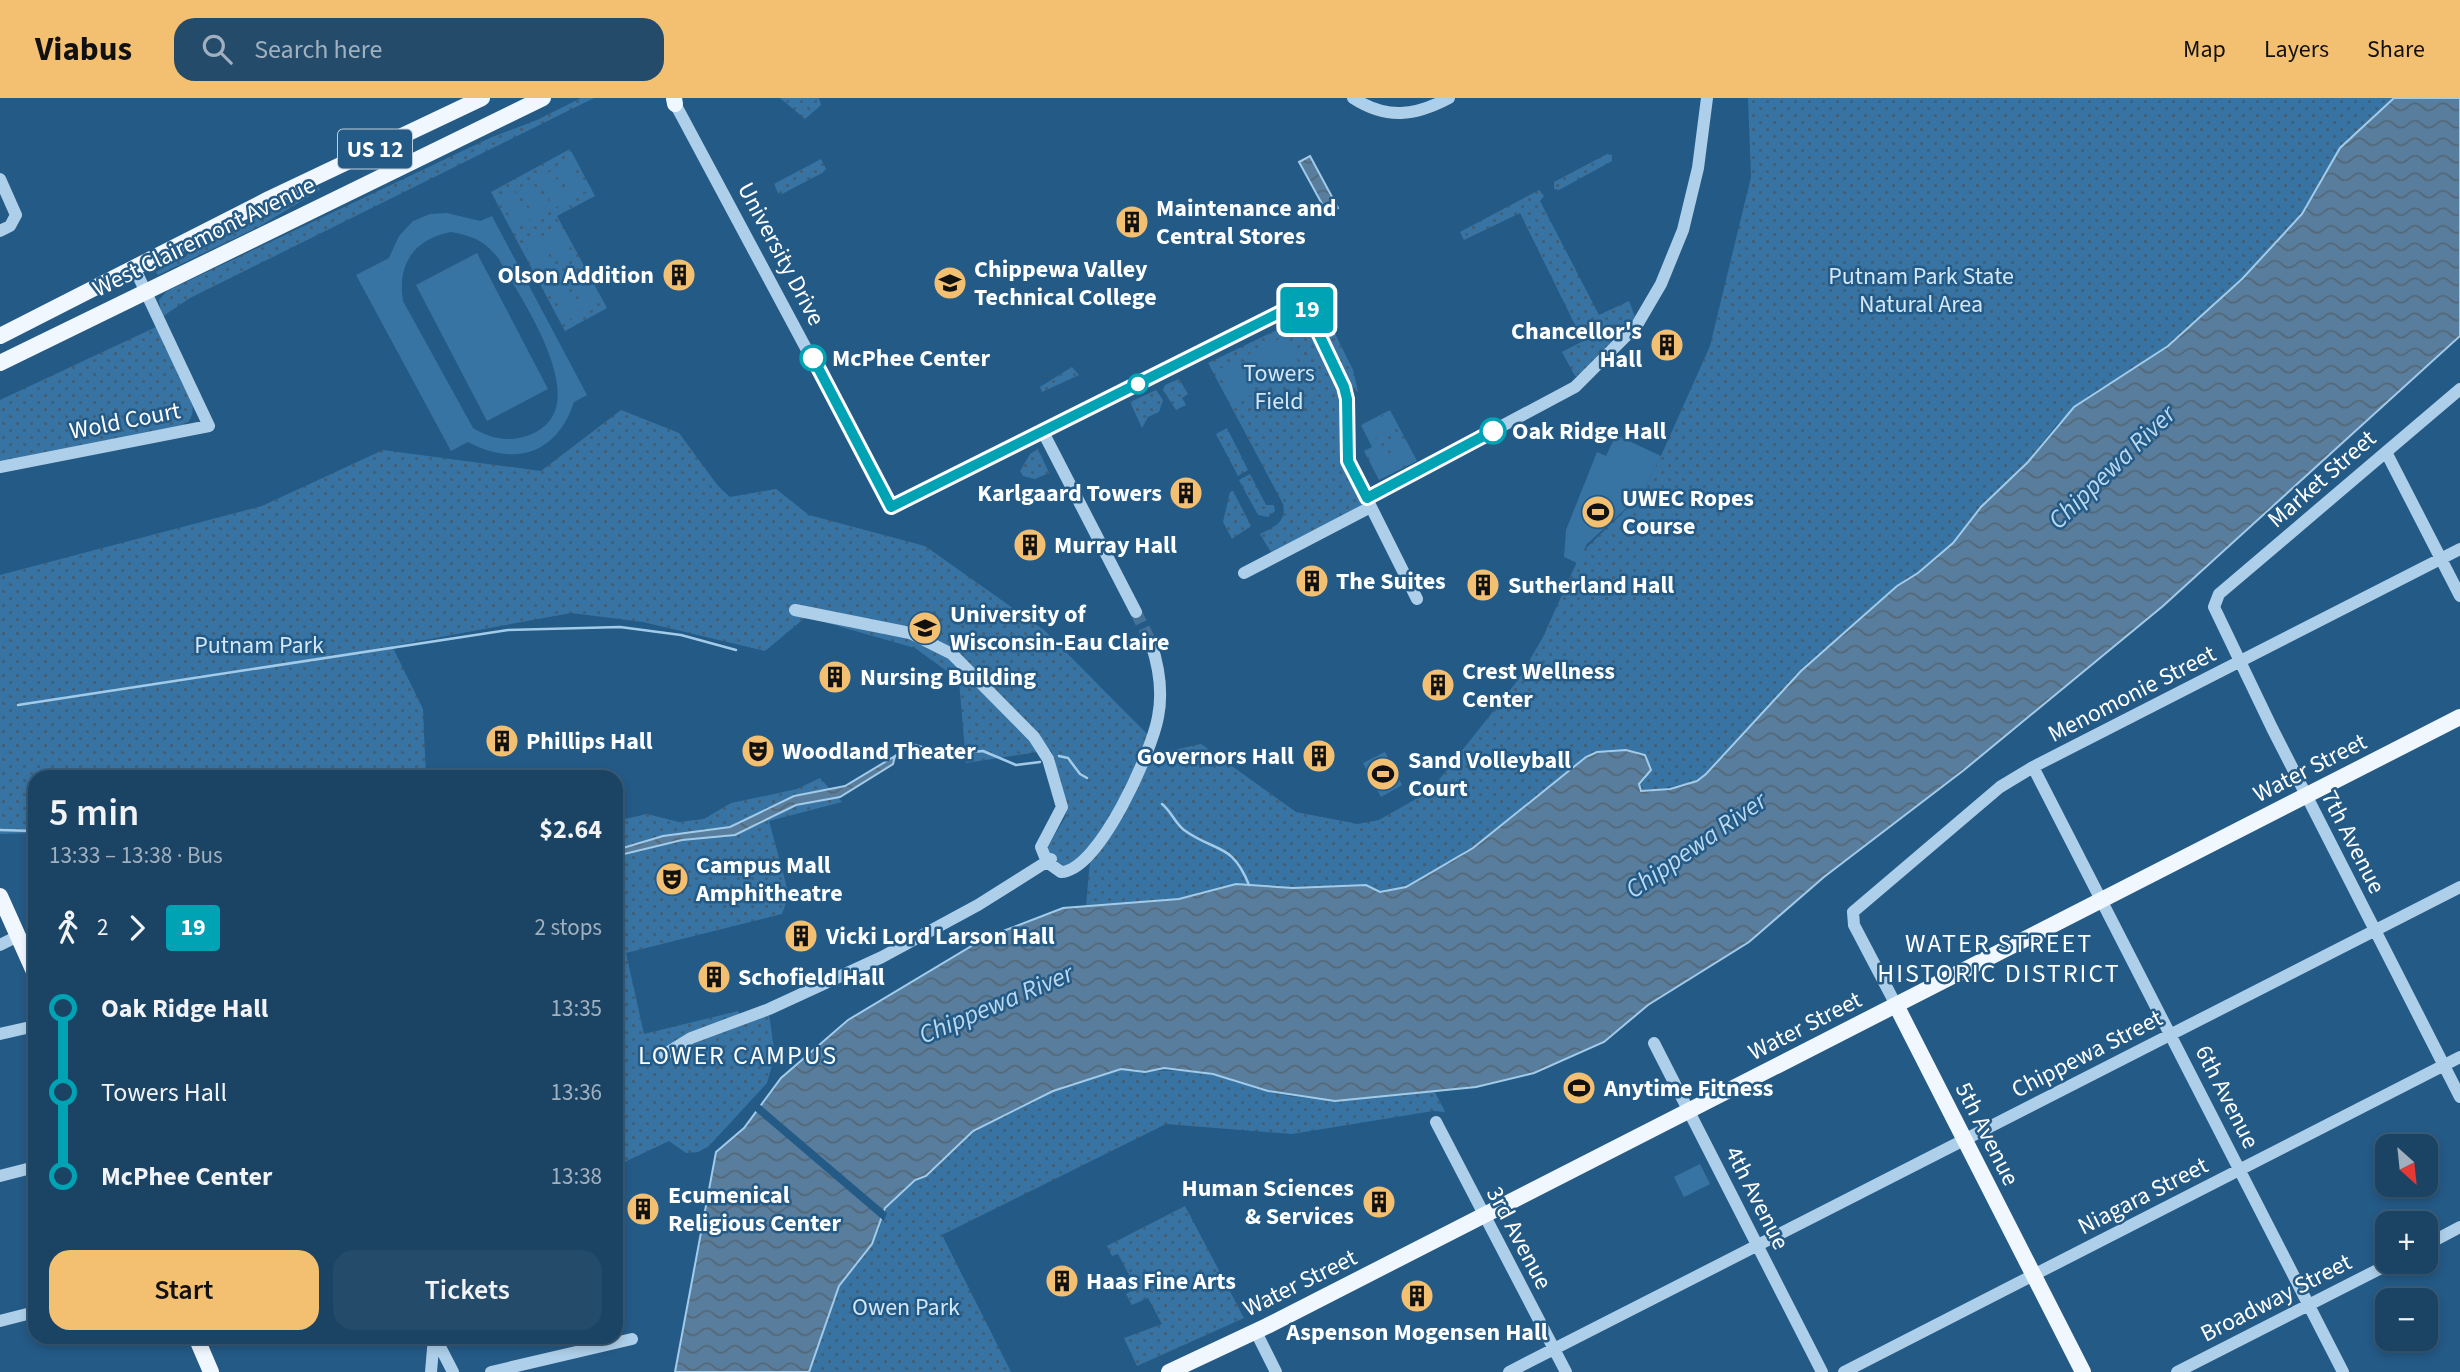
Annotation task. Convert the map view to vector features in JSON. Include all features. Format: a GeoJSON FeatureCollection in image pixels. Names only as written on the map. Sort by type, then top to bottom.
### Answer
{"type":"FeatureCollection","features":[{"type":"Feature","properties":{"kind":"main road","name":"West Clairemont Avenue"},"geometry":{"type":"LineString","coordinates":[[0,336],[134,267],[482,98]]}},
{"type":"Feature","properties":{"kind":"main road","name":"West Clairemont Avenue"},"geometry":{"type":"LineString","coordinates":[[0,363],[543,98]]}},
{"type":"Feature","properties":{"kind":"main road","name":"Water Street"},"geometry":{"type":"LineString","coordinates":[[1169,1372],[1484,1216],[2460,717]]}},
{"type":"Feature","properties":{"kind":"main road"},"geometry":{"type":"LineString","coordinates":[[0,896],[28,958]]}},
{"type":"Feature","properties":{"kind":"main road","name":"5th Avenue"},"geometry":{"type":"LineString","coordinates":[[1896,1005],[2083,1372]]}},
{"type":"Feature","properties":{"kind":"main road"},"geometry":{"type":"LineString","coordinates":[[199,1344],[211,1372]]}},
{"type":"Feature","properties":{"kind":"street"},"geometry":{"type":"LineString","coordinates":[[1353,98],[1372,110],[1393,113],[1417,112],[1450,98]]}},
{"type":"Feature","properties":{"kind":"street"},"geometry":{"type":"LineString","coordinates":[[1244,573],[1575,387],[1637,325],[1665,274],[1683,230],[1698,168],[1707,98]]}},
{"type":"Feature","properties":{"kind":"street","name":"University Drive"},"geometry":{"type":"LineString","coordinates":[[674,100],[891,507],[1303,301],[1344,387],[1347,399],[1348,461],[1366,504]]}},
{"type":"Feature","properties":{"kind":"street"},"geometry":{"type":"LineString","coordinates":[[0,179],[16,215],[10,226],[0,231]]}},
{"type":"Feature","properties":{"kind":"street","name":"Wold Court"},"geometry":{"type":"LineString","coordinates":[[0,467],[209,426],[134,267]]}},
{"type":"Feature","properties":{"kind":"street","name":"Market Street"},"geometry":{"type":"LineString","coordinates":[[2214,604],[2226,589],[2460,389]]}},
{"type":"Feature","properties":{"kind":"street"},"geometry":{"type":"LineString","coordinates":[[1042,432],[1136,612]]}},
{"type":"Feature","properties":{"kind":"street"},"geometry":{"type":"LineString","coordinates":[[2386,452],[2460,596]]}},
{"type":"Feature","properties":{"kind":"street"},"geometry":{"type":"LineString","coordinates":[[1366,504],[1417,599]]}},
{"type":"Feature","properties":{"kind":"street","name":"Menomonie Street"},"geometry":{"type":"LineString","coordinates":[[1852,917],[1858,906],[2000,788],[2033,767],[2460,549]]}},
{"type":"Feature","properties":{"kind":"street","name":"7th Avenue"},"geometry":{"type":"LineString","coordinates":[[2214,604],[2306,796],[2460,1097]]}},
{"type":"Feature","properties":{"kind":"street"},"geometry":{"type":"LineString","coordinates":[[795,610],[910,633],[952,654],[1009,710],[1041,747],[1058,791],[1060,814],[1041,847],[1061,872],[1079,866],[1119,810],[1142,764],[1156,727],[1160,697],[1159,672],[1151,643]]}},
{"type":"Feature","properties":{"kind":"street","name":"6th Avenue"},"geometry":{"type":"LineString","coordinates":[[2033,767],[2343,1372]]}},
{"type":"Feature","properties":{"kind":"street"},"geometry":{"type":"LineString","coordinates":[[665,1054],[703,1033],[769,1009],[882,957],[978,905],[1050,860]]}},
{"type":"Feature","properties":{"kind":"street","name":"Chippewa Street"},"geometry":{"type":"LineString","coordinates":[[1509,1372],[2460,887]]}},
{"type":"Feature","properties":{"kind":"street","name":"5th Avenue"},"geometry":{"type":"LineString","coordinates":[[1852,917],[1896,1005]]}},
{"type":"Feature","properties":{"kind":"street"},"geometry":{"type":"LineString","coordinates":[[0,945],[18,936]]}},
{"type":"Feature","properties":{"kind":"street"},"geometry":{"type":"LineString","coordinates":[[0,1034],[28,1028]]}},
{"type":"Feature","properties":{"kind":"street","name":"4th Avenue"},"geometry":{"type":"LineString","coordinates":[[1654,1043],[1822,1372]]}},
{"type":"Feature","properties":{"kind":"street","name":"Niagara Street"},"geometry":{"type":"LineString","coordinates":[[1844,1372],[2460,1057]]}},
{"type":"Feature","properties":{"kind":"street","name":"3rd Avenue"},"geometry":{"type":"LineString","coordinates":[[1436,1122],[1566,1372]]}},
{"type":"Feature","properties":{"kind":"street"},"geometry":{"type":"LineString","coordinates":[[0,1176],[28,1169]]}},
{"type":"Feature","properties":{"kind":"street"},"geometry":{"type":"LineString","coordinates":[[2438,1239],[2460,1227]]}},
{"type":"Feature","properties":{"kind":"street","name":"Broadway Street"},"geometry":{"type":"LineString","coordinates":[[2177,1372],[2375,1271]]}},
{"type":"Feature","properties":{"kind":"street"},"geometry":{"type":"LineString","coordinates":[[0,1321],[28,1314]]}},
{"type":"Feature","properties":{"kind":"street"},"geometry":{"type":"LineString","coordinates":[[1255,1330],[1276,1372]]}},
{"type":"Feature","properties":{"kind":"street"},"geometry":{"type":"LineString","coordinates":[[623,1341],[632,1339]]}},
{"type":"Feature","properties":{"kind":"street"},"geometry":{"type":"LineString","coordinates":[[431,1372],[433,1344]]}},
{"type":"Feature","properties":{"kind":"street"},"geometry":{"type":"LineString","coordinates":[[438,1344],[453,1372]]}},
{"type":"Feature","properties":{"kind":"street"},"geometry":{"type":"LineString","coordinates":[[491,1372],[611,1344]]}},
{"type":"Feature","properties":{"kind":"green space"},"geometry":{"type":"Polygon","coordinates":[[[581,98],[594,98],[190,298],[162,317],[159,300],[167,291],[492,137],[537,120],[581,98]]]}},
{"type":"Feature","properties":{"kind":"green space"},"geometry":{"type":"Polygon","coordinates":[[[780,98],[819,98],[821,105],[805,119],[780,98]]]}},
{"type":"Feature","properties":{"kind":"green space"},"geometry":{"type":"Polygon","coordinates":[[[1748,98],[2394,98],[2340,148],[2302,214],[2242,279],[2168,346],[2128,374],[2097,390],[2056,425],[2028,462],[1981,507],[1953,543],[1918,573],[1897,586],[1801,671],[1706,774],[1697,781],[1646,792],[1638,788],[1646,778],[1586,757],[1473,848],[1406,887],[1380,892],[1366,885],[1293,888],[1236,884],[1179,899],[1086,906],[1090,860],[1060,866],[1046,849],[1065,818],[1068,806],[1051,750],[966,763],[959,680],[915,648],[806,617],[765,651],[643,622],[571,613],[392,646],[423,709],[426,770],[28,770],[28,833],[0,834],[0,575],[262,506],[383,450],[541,471],[621,410],[679,433],[718,486],[730,497],[776,489],[809,515],[925,546],[1044,630],[1152,739],[1146,756],[1201,744],[1296,812],[1358,824],[1379,820],[1430,791],[1518,680],[1543,637],[1581,553],[1642,494],[1710,346],[1751,177],[1748,98]]]}},
{"type":"Feature","properties":{"kind":"green space"},"geometry":{"type":"Polygon","coordinates":[[[570,149],[595,196],[557,216],[607,308],[565,331],[491,192],[570,149]]]}},
{"type":"Feature","properties":{"kind":"green space"},"geometry":{"type":"Polygon","coordinates":[[[1607,154],[1612,155],[1612,161],[1559,190],[1554,189],[1554,182],[1607,154]]]}},
{"type":"Feature","properties":{"kind":"green space"},"geometry":{"type":"Polygon","coordinates":[[[821,159],[826,169],[822,173],[782,194],[778,193],[774,184],[821,159]]]}},
{"type":"Feature","properties":{"kind":"green space"},"geometry":{"type":"Polygon","coordinates":[[[570,161],[586,191],[572,198],[556,168],[570,161]]]}},
{"type":"Feature","properties":{"kind":"green space"},"geometry":{"type":"Polygon","coordinates":[[[552,171],[568,201],[554,208],[538,178],[552,171]]]}},
{"type":"Feature","properties":{"kind":"green space"},"geometry":{"type":"Polygon","coordinates":[[[532,181],[549,211],[535,218],[519,188],[532,181]]]}},
{"type":"Feature","properties":{"kind":"green space"},"geometry":{"type":"Polygon","coordinates":[[[319,187],[320,190],[260,226],[158,275],[156,272],[249,220],[319,187]]]}},
{"type":"Feature","properties":{"kind":"green space"},"geometry":{"type":"Polygon","coordinates":[[[1539,190],[1544,196],[1540,201],[1599,315],[1629,301],[1635,317],[1620,336],[1578,376],[1575,376],[1562,352],[1583,341],[1520,213],[1464,240],[1460,232],[1539,190]]]}},
{"type":"Feature","properties":{"kind":"green space"},"geometry":{"type":"Polygon","coordinates":[[[514,191],[530,221],[516,228],[500,198],[514,191]]]}},
{"type":"Feature","properties":{"kind":"green space"},"geometry":{"type":"Polygon","coordinates":[[[447,213],[480,221],[492,216],[587,395],[574,402],[557,434],[532,451],[502,454],[468,442],[451,451],[356,275],[389,258],[399,236],[413,221],[430,214],[447,213]],[[451,232],[427,241],[411,255],[403,276],[403,301],[473,428],[503,439],[534,433],[551,419],[558,399],[555,375],[547,349],[499,259],[483,244],[451,232]]]}},
{"type":"Feature","properties":{"kind":"green space"},"geometry":{"type":"Polygon","coordinates":[[[557,227],[574,257],[560,264],[544,234],[557,227]]]}},
{"type":"Feature","properties":{"kind":"green space"},"geometry":{"type":"Polygon","coordinates":[[[539,237],[555,267],[541,274],[525,244],[539,237]]]}},
{"type":"Feature","properties":{"kind":"green space"},"geometry":{"type":"Polygon","coordinates":[[[477,253],[548,389],[487,421],[416,285],[477,253]]]}},
{"type":"Feature","properties":{"kind":"green space"},"geometry":{"type":"Polygon","coordinates":[[[582,273],[598,303],[585,310],[569,280],[582,273]]]}},
{"type":"Feature","properties":{"kind":"green space"},"geometry":{"type":"Polygon","coordinates":[[[564,284],[580,314],[567,321],[551,291],[564,284]]]}},
{"type":"Feature","properties":{"kind":"green space"},"geometry":{"type":"Polygon","coordinates":[[[1322,307],[1353,370],[1358,392],[1351,387],[1315,311],[1322,307]]]}},
{"type":"Feature","properties":{"kind":"green space","name":"Towers Field"},"geometry":{"type":"Polygon","coordinates":[[[1302,318],[1332,377],[1340,400],[1341,458],[1363,505],[1271,552],[1260,534],[1281,520],[1283,504],[1208,363],[1302,318]]]}},
{"type":"Feature","properties":{"kind":"green space"},"geometry":{"type":"Polygon","coordinates":[[[156,327],[191,400],[192,416],[187,422],[180,428],[0,462],[0,400],[156,327]]]}},
{"type":"Feature","properties":{"kind":"green space"},"geometry":{"type":"Polygon","coordinates":[[[1285,336],[1302,370],[1263,389],[1247,355],[1285,336]]]}},
{"type":"Feature","properties":{"kind":"green space"},"geometry":{"type":"Polygon","coordinates":[[[1238,360],[1254,394],[1234,403],[1218,370],[1238,360]]]}},
{"type":"Feature","properties":{"kind":"green space"},"geometry":{"type":"Polygon","coordinates":[[[1072,367],[1079,375],[1042,392],[1040,387],[1072,367]]]}},
{"type":"Feature","properties":{"kind":"green space"},"geometry":{"type":"Polygon","coordinates":[[[1179,379],[1188,394],[1182,398],[1186,405],[1176,410],[1163,390],[1165,385],[1179,379]]]}},
{"type":"Feature","properties":{"kind":"green space"},"geometry":{"type":"Polygon","coordinates":[[[1156,390],[1163,400],[1159,412],[1148,417],[1142,428],[1130,402],[1156,390]]]}},
{"type":"Feature","properties":{"kind":"green space"},"geometry":{"type":"Polygon","coordinates":[[[1390,410],[1417,461],[1379,480],[1364,451],[1372,447],[1361,425],[1390,410]]]}},
{"type":"Feature","properties":{"kind":"green space"},"geometry":{"type":"Polygon","coordinates":[[[1389,413],[1397,428],[1372,440],[1364,426],[1389,413]]]}},
{"type":"Feature","properties":{"kind":"green space"},"geometry":{"type":"Polygon","coordinates":[[[1227,428],[1248,470],[1238,476],[1216,434],[1227,428]]]}},
{"type":"Feature","properties":{"kind":"green space"},"geometry":{"type":"Polygon","coordinates":[[[1400,435],[1414,460],[1399,468],[1386,443],[1400,435]]]}},
{"type":"Feature","properties":{"kind":"green space","name":"UWEC Ropes Course"},"geometry":{"type":"Polygon","coordinates":[[[1616,435],[1661,456],[1642,494],[1587,544],[1577,563],[1564,557],[1566,530],[1597,452],[1606,456],[1616,435]]]}},
{"type":"Feature","properties":{"kind":"green space"},"geometry":{"type":"Polygon","coordinates":[[[1382,445],[1395,469],[1380,477],[1367,453],[1382,445]]]}},
{"type":"Feature","properties":{"kind":"green space"},"geometry":{"type":"Polygon","coordinates":[[[1038,449],[1049,473],[1035,479],[1023,476],[1020,471],[1030,454],[1038,449]]]}},
{"type":"Feature","properties":{"kind":"green space"},"geometry":{"type":"Polygon","coordinates":[[[1250,474],[1266,505],[1274,505],[1275,511],[1268,517],[1258,515],[1239,480],[1250,474]]]}},
{"type":"Feature","properties":{"kind":"green space"},"geometry":{"type":"Polygon","coordinates":[[[1233,491],[1251,526],[1232,539],[1223,522],[1230,492],[1233,491]]]}},
{"type":"Feature","properties":{"kind":"green space","name":"Sand Volleyball Court"},"geometry":{"type":"Polygon","coordinates":[[[1385,752],[1402,785],[1381,797],[1363,763],[1385,752]]]}},
{"type":"Feature","properties":{"kind":"green space"},"geometry":{"type":"Polygon","coordinates":[[[820,778],[842,802],[769,821],[789,895],[782,914],[626,953],[644,1034],[738,1011],[744,1024],[769,1014],[775,1055],[767,1083],[709,1146],[698,1152],[686,1153],[669,1141],[623,1163],[623,819],[647,814],[679,822],[704,819],[731,803],[797,789],[820,778]]]}},
{"type":"Feature","properties":{"kind":"green space","name":"Owen Park"},"geometry":{"type":"Polygon","coordinates":[[[1121,1068],[1212,1074],[1269,1092],[1311,1098],[1372,1097],[1434,1090],[1445,1112],[1433,1111],[1292,1134],[1166,1124],[942,1235],[1011,1372],[809,1372],[839,1286],[872,1244],[885,1208],[898,1194],[915,1180],[926,1176],[973,1131],[1053,1091],[1121,1068]]]}},
{"type":"Feature","properties":{"kind":"green space"},"geometry":{"type":"Polygon","coordinates":[[[1700,1164],[1710,1184],[1684,1197],[1674,1177],[1700,1164]]]}},
{"type":"Feature","properties":{"kind":"green space"},"geometry":{"type":"Polygon","coordinates":[[[1185,1206],[1244,1318],[1137,1366],[1124,1338],[1162,1324],[1148,1298],[1132,1305],[1126,1294],[1136,1288],[1118,1254],[1112,1256],[1107,1246],[1185,1206]]]}},
{"type":"Feature","properties":{"kind":"water","name":"Chippewa River"},"geometry":{"type":"Polygon","coordinates":[[[2394,98],[2460,98],[2460,336],[2163,606],[1964,770],[1824,877],[1749,942],[1648,1005],[1604,1042],[1534,1073],[1476,1087],[1335,1101],[1268,1091],[1213,1074],[1164,1068],[1145,1072],[1121,1069],[1053,1091],[973,1131],[926,1176],[915,1180],[885,1208],[872,1244],[839,1286],[809,1372],[675,1372],[716,1152],[744,1128],[781,1078],[848,1020],[985,938],[1063,908],[1179,899],[1236,884],[1293,888],[1366,885],[1380,892],[1406,887],[1473,848],[1586,757],[1597,752],[1626,750],[1645,755],[1651,770],[1639,784],[1641,791],[1670,789],[1697,781],[1801,671],[1897,586],[1918,573],[1953,543],[1981,507],[2028,462],[2074,407],[2168,346],[2242,279],[2302,214],[2340,148],[2394,98]]]}},
{"type":"Feature","properties":{"kind":"water"},"geometry":{"type":"Polygon","coordinates":[[[1310,156],[1338,208],[1327,213],[1299,162],[1310,156]]]}},
{"type":"Feature","properties":{"kind":"water"},"geometry":{"type":"Polygon","coordinates":[[[895,756],[893,764],[840,797],[796,805],[735,835],[682,840],[623,854],[623,848],[663,836],[730,827],[794,796],[845,786],[895,756]]]}},
{"type":"Feature","properties":{"kind":"pier"},"geometry":{"type":"Polygon","coordinates":[[[758,1103],[887,1213],[884,1221],[753,1109],[758,1103]]]}},
{"type":"Feature","properties":{"kind":"waterway"},"geometry":{"type":"LineString","coordinates":[[18,705],[508,630],[620,627],[681,635],[736,650]]}},
{"type":"Feature","properties":{"kind":"waterway"},"geometry":{"type":"LineString","coordinates":[[893,758],[911,744],[947,754],[983,751],[1016,765],[1040,762]]}},
{"type":"Feature","properties":{"kind":"waterway"},"geometry":{"type":"LineString","coordinates":[[1059,756],[1068,758],[1080,774],[1087,778]]}},
{"type":"Feature","properties":{"kind":"waterway"},"geometry":{"type":"LineString","coordinates":[[1162,804],[1184,830],[1229,855],[1243,871],[1249,885]]}},
{"type":"Feature","properties":{"kind":"waterway"},"geometry":{"type":"LineString","coordinates":[[0,830],[28,831]]}},
{"type":"Feature","properties":{"kind":"tunnel"},"geometry":{"type":"LineString","coordinates":[[1136,612],[1151,643]]}},
{"type":"Feature","properties":{"kind":"bus line","name":"19"},"geometry":{"type":"LineString","coordinates":[[813,358],[891,507],[1303,301],[1344,387],[1348,414],[1348,461],[1367,498],[1493,431]]}},
{"type":"Feature","properties":{"kind":"place","name":"Maintenance and Central Stores"},"geometry":{"type":"Point","coordinates":[1132,222]}},
{"type":"Feature","properties":{"kind":"place","name":"Olson Addition"},"geometry":{"type":"Point","coordinates":[679,275]}},
{"type":"Feature","properties":{"kind":"place","name":"Chippewa Valley Technical College"},"geometry":{"type":"Point","coordinates":[950,283]}},
{"type":"Feature","properties":{"kind":"place","name":"Chancellor's Hall"},"geometry":{"type":"Point","coordinates":[1667,345]}},
{"type":"Feature","properties":{"kind":"place","name":"McPhee Center"},"geometry":{"type":"Point","coordinates":[813,358]}},
{"type":"Feature","properties":{"kind":"place","name":"Oak Ridge Hall"},"geometry":{"type":"Point","coordinates":[1493,431]}},
{"type":"Feature","properties":{"kind":"place","name":"Karlgaard Towers"},"geometry":{"type":"Point","coordinates":[1186,493]}},
{"type":"Feature","properties":{"kind":"place","name":"UWEC Ropes Course"},"geometry":{"type":"Point","coordinates":[1598,512]}},
{"type":"Feature","properties":{"kind":"place","name":"Murray Hall"},"geometry":{"type":"Point","coordinates":[1030,545]}},
{"type":"Feature","properties":{"kind":"place","name":"The Suites"},"geometry":{"type":"Point","coordinates":[1312,581]}},
{"type":"Feature","properties":{"kind":"place","name":"Sutherland Hall"},"geometry":{"type":"Point","coordinates":[1483,585]}},
{"type":"Feature","properties":{"kind":"place","name":"University of Wisconsin-Eau Claire"},"geometry":{"type":"Point","coordinates":[925,628]}},
{"type":"Feature","properties":{"kind":"place","name":"Nursing Building"},"geometry":{"type":"Point","coordinates":[835,677]}},
{"type":"Feature","properties":{"kind":"place","name":"Crest Wellness Center"},"geometry":{"type":"Point","coordinates":[1438,685]}},
{"type":"Feature","properties":{"kind":"place","name":"Phillips Hall"},"geometry":{"type":"Point","coordinates":[502,741]}},
{"type":"Feature","properties":{"kind":"place","name":"Woodland Theater"},"geometry":{"type":"Point","coordinates":[758,751]}},
{"type":"Feature","properties":{"kind":"place","name":"Governors Hall"},"geometry":{"type":"Point","coordinates":[1319,756]}},
{"type":"Feature","properties":{"kind":"place","name":"Sand Volleyball Court"},"geometry":{"type":"Point","coordinates":[1383,774]}},
{"type":"Feature","properties":{"kind":"place","name":"Campus Mall Amphitheatre"},"geometry":{"type":"Point","coordinates":[672,879]}},
{"type":"Feature","properties":{"kind":"place","name":"Vicki Lord Larson Hall"},"geometry":{"type":"Point","coordinates":[801,936]}},
{"type":"Feature","properties":{"kind":"place","name":"Schofield Hall"},"geometry":{"type":"Point","coordinates":[714,977]}},
{"type":"Feature","properties":{"kind":"place","name":"Anytime Fitness"},"geometry":{"type":"Point","coordinates":[1579,1088]}},
{"type":"Feature","properties":{"kind":"place","name":"Human Sciences & Services"},"geometry":{"type":"Point","coordinates":[1379,1202]}},
{"type":"Feature","properties":{"kind":"place","name":"Ecumenical Religious Center"},"geometry":{"type":"Point","coordinates":[643,1209]}},
{"type":"Feature","properties":{"kind":"place","name":"Haas Fine Arts"},"geometry":{"type":"Point","coordinates":[1062,1281]}},
{"type":"Feature","properties":{"kind":"place","name":"Aspenson Mogensen Hall"},"geometry":{"type":"Point","coordinates":[1417,1296]}},
{"type":"Feature","properties":{"kind":"district","name":"WATER STREET HISTORIC DISTRICT"},"geometry":{"type":"Point","coordinates":[1999,958]}},
{"type":"Feature","properties":{"kind":"district","name":"LOWER CAMPUS"},"geometry":{"type":"Point","coordinates":[738,1055]}},
{"type":"Feature","properties":{"kind":"park label","name":"Putnam Park State Natural Area"},"geometry":{"type":"Point","coordinates":[1921,290]}},
{"type":"Feature","properties":{"kind":"park label","name":"Putnam Park"},"geometry":{"type":"Point","coordinates":[259,645]}}]}
